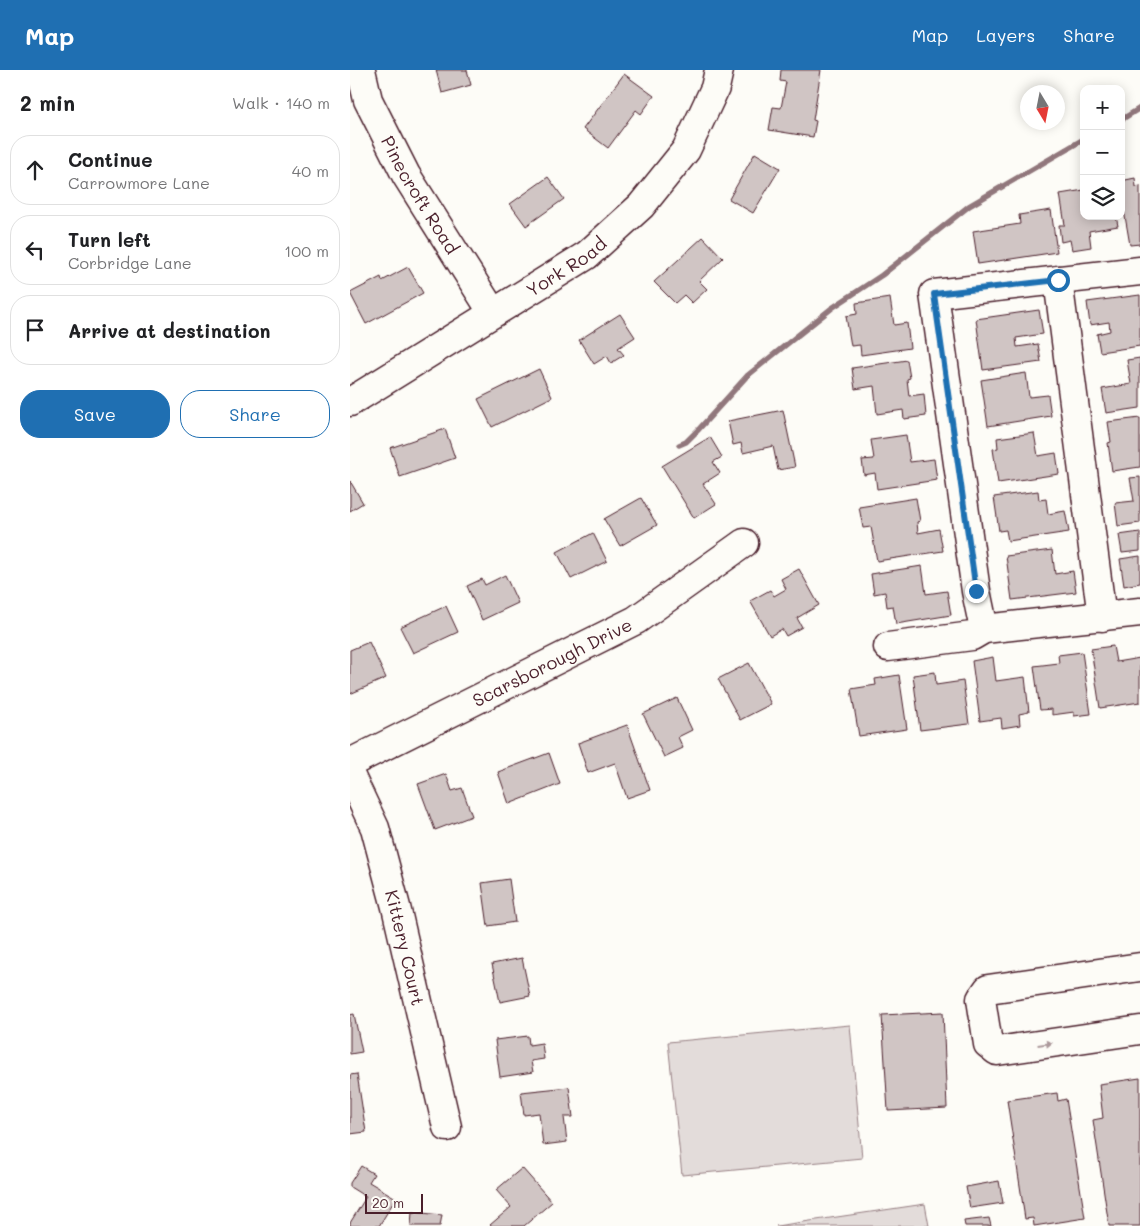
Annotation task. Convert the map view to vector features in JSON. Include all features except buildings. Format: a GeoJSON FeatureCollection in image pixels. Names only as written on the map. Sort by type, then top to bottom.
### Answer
{"type":"FeatureCollection","features":[{"type":"Feature","properties":{"kind":"street","name":"Pinecroft Road"},"geometry":{"type":"LineString","coordinates":[[361,70],[368,100],[406,175],[493,314]]}},
{"type":"Feature","properties":{"kind":"street","name":"York Road"},"geometry":{"type":"LineString","coordinates":[[350,402],[587,255],[642,206],[686,150],[715,88],[719,70]]}},
{"type":"Feature","properties":{"kind":"street"},"geometry":{"type":"LineString","coordinates":[[984,629],[976,591],[934,294],[1140,271]]}},
{"type":"Feature","properties":{"kind":"street"},"geometry":{"type":"LineString","coordinates":[[1058,280],[1102,616]]}},
{"type":"Feature","properties":{"kind":"street","name":"Scarsborough Drive"},"geometry":{"type":"LineString","coordinates":[[350,763],[636,620],[744,543]]}},
{"type":"Feature","properties":{"kind":"street"},"geometry":{"type":"LineString","coordinates":[[888,647],[972,636],[984,629],[1140,612]]}},
{"type":"Feature","properties":{"kind":"street","name":"Kittery Court"},"geometry":{"type":"LineString","coordinates":[[350,774],[375,828],[394,898],[447,1127]]}},
{"type":"Feature","properties":{"kind":"street"},"geometry":{"type":"LineString","coordinates":[[1140,967],[988,989],[981,999],[988,1044],[996,1051],[1140,1030]]}},
{"type":"Feature","properties":{"kind":"shaded area"},"geometry":{"type":"Polygon","coordinates":[[[850,1025],[862,1158],[682,1175],[668,1042],[850,1025]]]}},
{"type":"Feature","properties":{"kind":"shaded area"},"geometry":{"type":"Polygon","coordinates":[[[925,1204],[929,1226],[776,1226],[925,1204]]]}},
{"type":"Feature","properties":{"kind":"waterway"},"geometry":{"type":"LineString","coordinates":[[1125,117],[1140,108]]}},
{"type":"Feature","properties":{"kind":"waterway"},"geometry":{"type":"LineString","coordinates":[[679,445],[686,442],[699,429],[747,376],[832,308],[882,275],[969,206],[1080,141]]}},
{"type":"Feature","properties":{"kind":"route"},"geometry":{"type":"LineString","coordinates":[[976,591],[934,294],[1058,280]]}}]}
